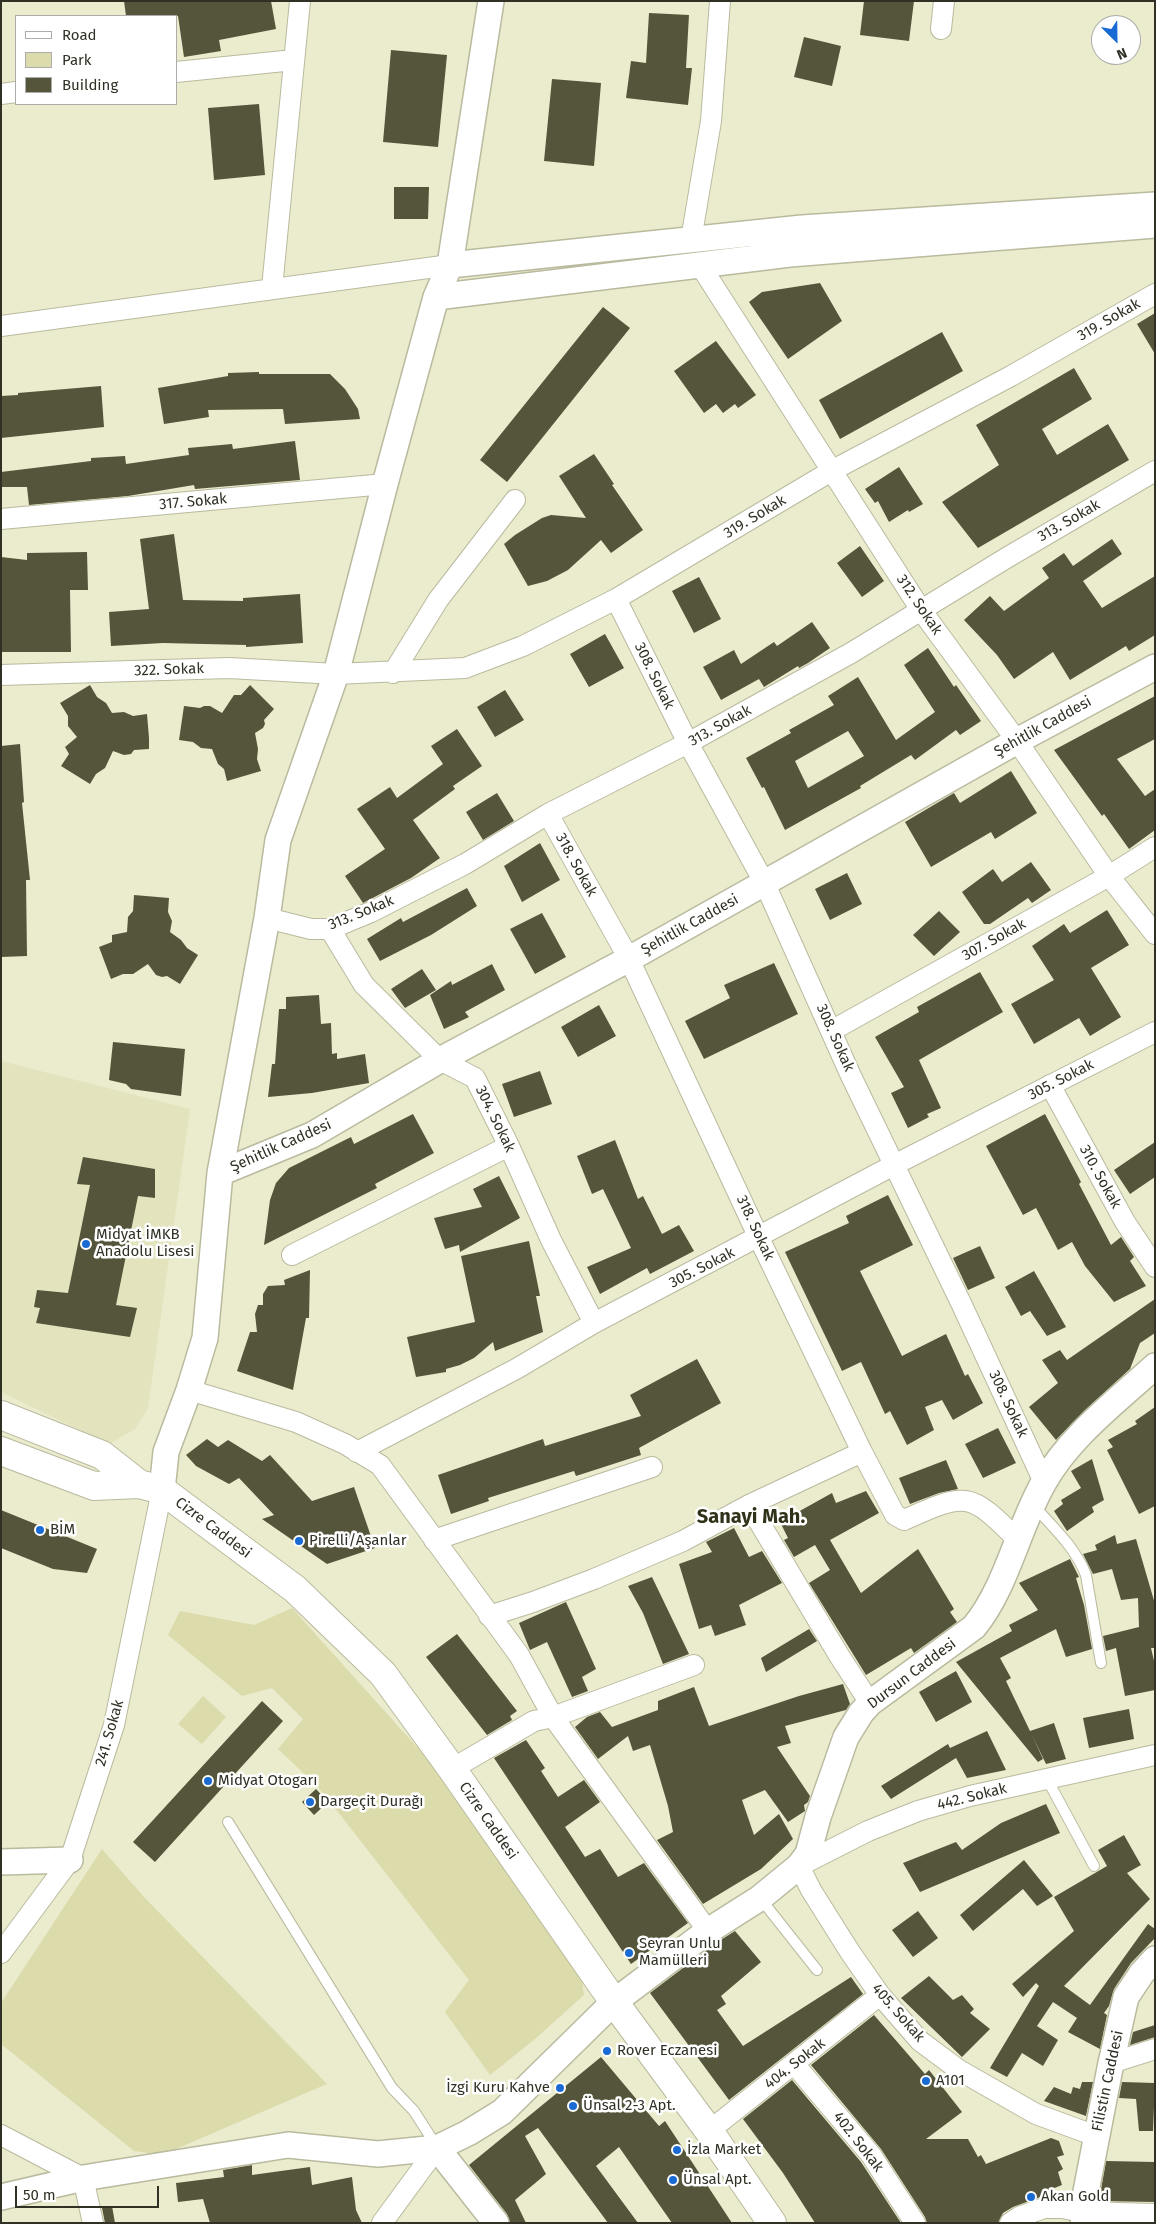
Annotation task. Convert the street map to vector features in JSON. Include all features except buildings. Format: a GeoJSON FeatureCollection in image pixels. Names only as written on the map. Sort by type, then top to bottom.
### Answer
{"type":"FeatureCollection","features":[{"type":"Feature","properties":{"kind":"main road","name":"Cizre Caddesi"},"geometry":{"type":"LineString","coordinates":[[1,1415],[102,1455],[150,1487],[302,1596],[383,1674],[452,1769],[614,2002],[709,2131],[772,2223]]}},
{"type":"Feature","properties":{"kind":"main road"},"geometry":{"type":"LineString","coordinates":[[1,1451],[94,1486],[150,1487]]}},
{"type":"Feature","properties":{"kind":"street"},"geometry":{"type":"LineString","coordinates":[[272,288],[300,1]]}},
{"type":"Feature","properties":{"kind":"street"},"geometry":{"type":"LineString","coordinates":[[150,1487],[166,1452],[189,1390],[205,1338],[220,1173],[267,918],[278,840],[336,674],[436,297],[450,265],[492,1]]}},
{"type":"Feature","properties":{"kind":"street"},"geometry":{"type":"LineString","coordinates":[[691,240],[711,121],[720,1]]}},
{"type":"Feature","properties":{"kind":"street"},"geometry":{"type":"LineString","coordinates":[[941,29],[944,1]]}},
{"type":"Feature","properties":{"kind":"street"},"geometry":{"type":"LineString","coordinates":[[178,72],[294,60]]}},
{"type":"Feature","properties":{"kind":"street"},"geometry":{"type":"LineString","coordinates":[[1,94],[15,92]]}},
{"type":"Feature","properties":{"kind":"street"},"geometry":{"type":"LineString","coordinates":[[1,326],[450,265],[812,228],[1155,205]]}},
{"type":"Feature","properties":{"kind":"street"},"geometry":{"type":"LineString","coordinates":[[436,297],[790,254],[1155,225]]}},
{"type":"Feature","properties":{"kind":"street","name":"312. Sokak"},"geometry":{"type":"LineString","coordinates":[[700,265],[921,610],[1017,741],[1109,876],[1155,934]]}},
{"type":"Feature","properties":{"kind":"street","name":"319. Sokak"},"geometry":{"type":"LineString","coordinates":[[336,674],[393,673],[465,668],[523,646],[616,599],[833,470],[1011,376],[1155,294]]}},
{"type":"Feature","properties":{"kind":"street","name":"313. Sokak"},"geometry":{"type":"LineString","coordinates":[[267,918],[312,929],[330,929],[371,912],[465,864],[548,814],[688,743],[851,654],[921,610],[1155,471]]}},
{"type":"Feature","properties":{"kind":"street","name":"317. Sokak"},"geometry":{"type":"LineString","coordinates":[[1,520],[385,484]]}},
{"type":"Feature","properties":{"kind":"street"},"geometry":{"type":"LineString","coordinates":[[393,673],[438,600],[515,500]]}},
{"type":"Feature","properties":{"kind":"street","name":"308. Sokak"},"geometry":{"type":"LineString","coordinates":[[616,599],[688,743],[766,884],[831,1031],[1044,1482]]}},
{"type":"Feature","properties":{"kind":"street","name":"Şehitlik Caddesi"},"geometry":{"type":"LineString","coordinates":[[220,1173],[312,1135],[440,1060],[766,884],[1017,741],[1155,667]]}},
{"type":"Feature","properties":{"kind":"street","name":"322. Sokak"},"geometry":{"type":"LineString","coordinates":[[1,675],[229,668],[336,674]]}},
{"type":"Feature","properties":{"kind":"street","name":"318. Sokak"},"geometry":{"type":"LineString","coordinates":[[548,814],[629,959],[759,1238],[862,1452],[899,1519],[904,1520],[945,1502],[962,1499],[981,1506],[1018,1540]]}},
{"type":"Feature","properties":{"kind":"street","name":"307. Sokak"},"geometry":{"type":"LineString","coordinates":[[831,1031],[1109,876],[1155,847]]}},
{"type":"Feature","properties":{"kind":"street","name":"304. Sokak"},"geometry":{"type":"LineString","coordinates":[[330,929],[364,985],[440,1060],[475,1078],[509,1146],[551,1240],[594,1323]]}},
{"type":"Feature","properties":{"kind":"street","name":"305. Sokak"},"geometry":{"type":"LineString","coordinates":[[357,1452],[516,1369],[594,1323],[759,1238],[894,1165],[1155,1032]]}},
{"type":"Feature","properties":{"kind":"street","name":"310. Sokak"},"geometry":{"type":"LineString","coordinates":[[1050,1085],[1125,1222],[1155,1267]]}},
{"type":"Feature","properties":{"kind":"street"},"geometry":{"type":"LineString","coordinates":[[292,1255],[509,1146]]}},
{"type":"Feature","properties":{"kind":"street","name":"Dursun Caddesi"},"geometry":{"type":"LineString","coordinates":[[437,2148],[468,2133],[502,2112],[614,2002],[708,1931],[760,1898],[799,1866],[808,1854],[818,1817],[846,1737],[861,1713],[870,1703],[974,1627],[990,1602],[1032,1505],[1057,1462],[1076,1440],[1155,1366]]}},
{"type":"Feature","properties":{"kind":"street"},"geometry":{"type":"LineString","coordinates":[[189,1390],[296,1422],[357,1452],[380,1466],[519,1655],[553,1718],[708,1931]]}},
{"type":"Feature","properties":{"kind":"street"},"geometry":{"type":"LineString","coordinates":[[489,1616],[594,1579],[683,1540],[749,1505],[862,1452]]}},
{"type":"Feature","properties":{"kind":"street"},"geometry":{"type":"LineString","coordinates":[[434,1540],[652,1467]]}},
{"type":"Feature","properties":{"kind":"street","name":"241. Sokak"},"geometry":{"type":"LineString","coordinates":[[1,1953],[70,1860],[114,1725],[150,1487]]}},
{"type":"Feature","properties":{"kind":"street"},"geometry":{"type":"LineString","coordinates":[[749,1505],[840,1657],[870,1703]]}},
{"type":"Feature","properties":{"kind":"street"},"geometry":{"type":"LineString","coordinates":[[452,1769],[534,1721],[553,1718],[694,1665]]}},
{"type":"Feature","properties":{"kind":"street","name":"442. Sokak"},"geometry":{"type":"LineString","coordinates":[[799,1866],[868,1831],[918,1810],[970,1796],[1155,1755]]}},
{"type":"Feature","properties":{"kind":"street"},"geometry":{"type":"LineString","coordinates":[[1,1862],[70,1860]]}},
{"type":"Feature","properties":{"kind":"street","name":"405. Sokak"},"geometry":{"type":"LineString","coordinates":[[799,1866],[845,1944],[880,1995],[920,2041],[959,2070],[1036,2114],[1096,2136]]}},
{"type":"Feature","properties":{"kind":"street","name":"Filistin Caddesi"},"geometry":{"type":"LineString","coordinates":[[1083,2218],[1096,2136],[1126,1997],[1142,1973],[1155,1959]]}},
{"type":"Feature","properties":{"kind":"street","name":"404. Sokak"},"geometry":{"type":"LineString","coordinates":[[709,2131],[795,2065],[880,1995]]}},
{"type":"Feature","properties":{"kind":"street"},"geometry":{"type":"LineString","coordinates":[[1111,2062],[1155,2049]]}},
{"type":"Feature","properties":{"kind":"street","name":"402. Sokak"},"geometry":{"type":"LineString","coordinates":[[795,2065],[871,2155],[915,2223]]}},
{"type":"Feature","properties":{"kind":"street"},"geometry":{"type":"LineString","coordinates":[[1,2135],[83,2178],[93,2223]]}},
{"type":"Feature","properties":{"kind":"street"},"geometry":{"type":"LineString","coordinates":[[1,2197],[83,2178],[288,2145],[378,2154],[437,2148]]}},
{"type":"Feature","properties":{"kind":"street"},"geometry":{"type":"LineString","coordinates":[[382,2223],[437,2148]]}},
{"type":"Feature","properties":{"kind":"street"},"geometry":{"type":"LineString","coordinates":[[437,2148],[496,2223]]}},
{"type":"Feature","properties":{"kind":"street"},"geometry":{"type":"LineString","coordinates":[[1010,2223],[1044,2208],[1062,2208],[1083,2218],[1155,2214]]}},
{"type":"Feature","properties":{"kind":"lane"},"geometry":{"type":"LineString","coordinates":[[1032,1505],[1065,1540],[1081,1562],[1086,1576],[1101,1663]]}},
{"type":"Feature","properties":{"kind":"lane"},"geometry":{"type":"LineString","coordinates":[[1047,1779],[1094,1866]]}},
{"type":"Feature","properties":{"kind":"lane"},"geometry":{"type":"LineString","coordinates":[[228,1822],[392,2088],[414,2111],[437,2148]]}},
{"type":"Feature","properties":{"kind":"lane"},"geometry":{"type":"LineString","coordinates":[[760,1898],[817,1970]]}},
{"type":"Feature","properties":{"kind":"shaded area","name":"Midyat İMKB Anadolu Lisesi"},"geometry":{"type":"Polygon","coordinates":[[[1,1061],[190,1109],[148,1408],[135,1429],[109,1444],[1,1392],[1,1061]]]}},
{"type":"Feature","properties":{"kind":"green space"},"geometry":{"type":"Polygon","coordinates":[[[292,1608],[424,1755],[558,1946],[581,1974],[584,1995],[535,2039],[490,2075],[445,2012],[469,1980],[331,1803],[316,1785],[278,1749],[303,1719],[272,1688],[242,1696],[168,1635],[180,1611],[254,1625],[292,1608]]]}},
{"type":"Feature","properties":{"kind":"green space"},"geometry":{"type":"Polygon","coordinates":[[[203,1696],[226,1717],[202,1744],[178,1724],[203,1696]]]}},
{"type":"Feature","properties":{"kind":"green space"},"geometry":{"type":"Polygon","coordinates":[[[102,1849],[143,1896],[327,2084],[162,2155],[134,2151],[1,2044],[1,2003],[102,1849]]]}},
{"type":"Feature","properties":{"kind":"place","name":"Midyat İMKB Anadolu Lisesi"},"geometry":{"type":"Point","coordinates":[86,1244]}},
{"type":"Feature","properties":{"kind":"place","name":"BİM"},"geometry":{"type":"Point","coordinates":[40,1530]}},
{"type":"Feature","properties":{"kind":"place","name":"Pirelli/Aşanlar"},"geometry":{"type":"Point","coordinates":[299,1541]}},
{"type":"Feature","properties":{"kind":"place","name":"Midyat Otogarı"},"geometry":{"type":"Point","coordinates":[208,1781]}},
{"type":"Feature","properties":{"kind":"place","name":"Dargeçit Durağı"},"geometry":{"type":"Point","coordinates":[310,1802]}},
{"type":"Feature","properties":{"kind":"place","name":"Seyran Unlu Mamülleri"},"geometry":{"type":"Point","coordinates":[629,1953]}},
{"type":"Feature","properties":{"kind":"place","name":"Rover Eczanesi"},"geometry":{"type":"Point","coordinates":[607,2051]}},
{"type":"Feature","properties":{"kind":"place","name":"A101"},"geometry":{"type":"Point","coordinates":[926,2081]}},
{"type":"Feature","properties":{"kind":"place","name":"İzgi Kuru Kahve"},"geometry":{"type":"Point","coordinates":[560,2088]}},
{"type":"Feature","properties":{"kind":"place","name":"Ünsal 2-3 Apt."},"geometry":{"type":"Point","coordinates":[573,2106]}},
{"type":"Feature","properties":{"kind":"place","name":"İzla Market"},"geometry":{"type":"Point","coordinates":[677,2150]}},
{"type":"Feature","properties":{"kind":"place","name":"Ünsal Apt."},"geometry":{"type":"Point","coordinates":[673,2180]}},
{"type":"Feature","properties":{"kind":"place","name":"Akan Gold"},"geometry":{"type":"Point","coordinates":[1031,2197]}},
{"type":"Feature","properties":{"kind":"district","name":"Sanayi Mah."},"geometry":{"type":"Point","coordinates":[751,1517]}}]}
